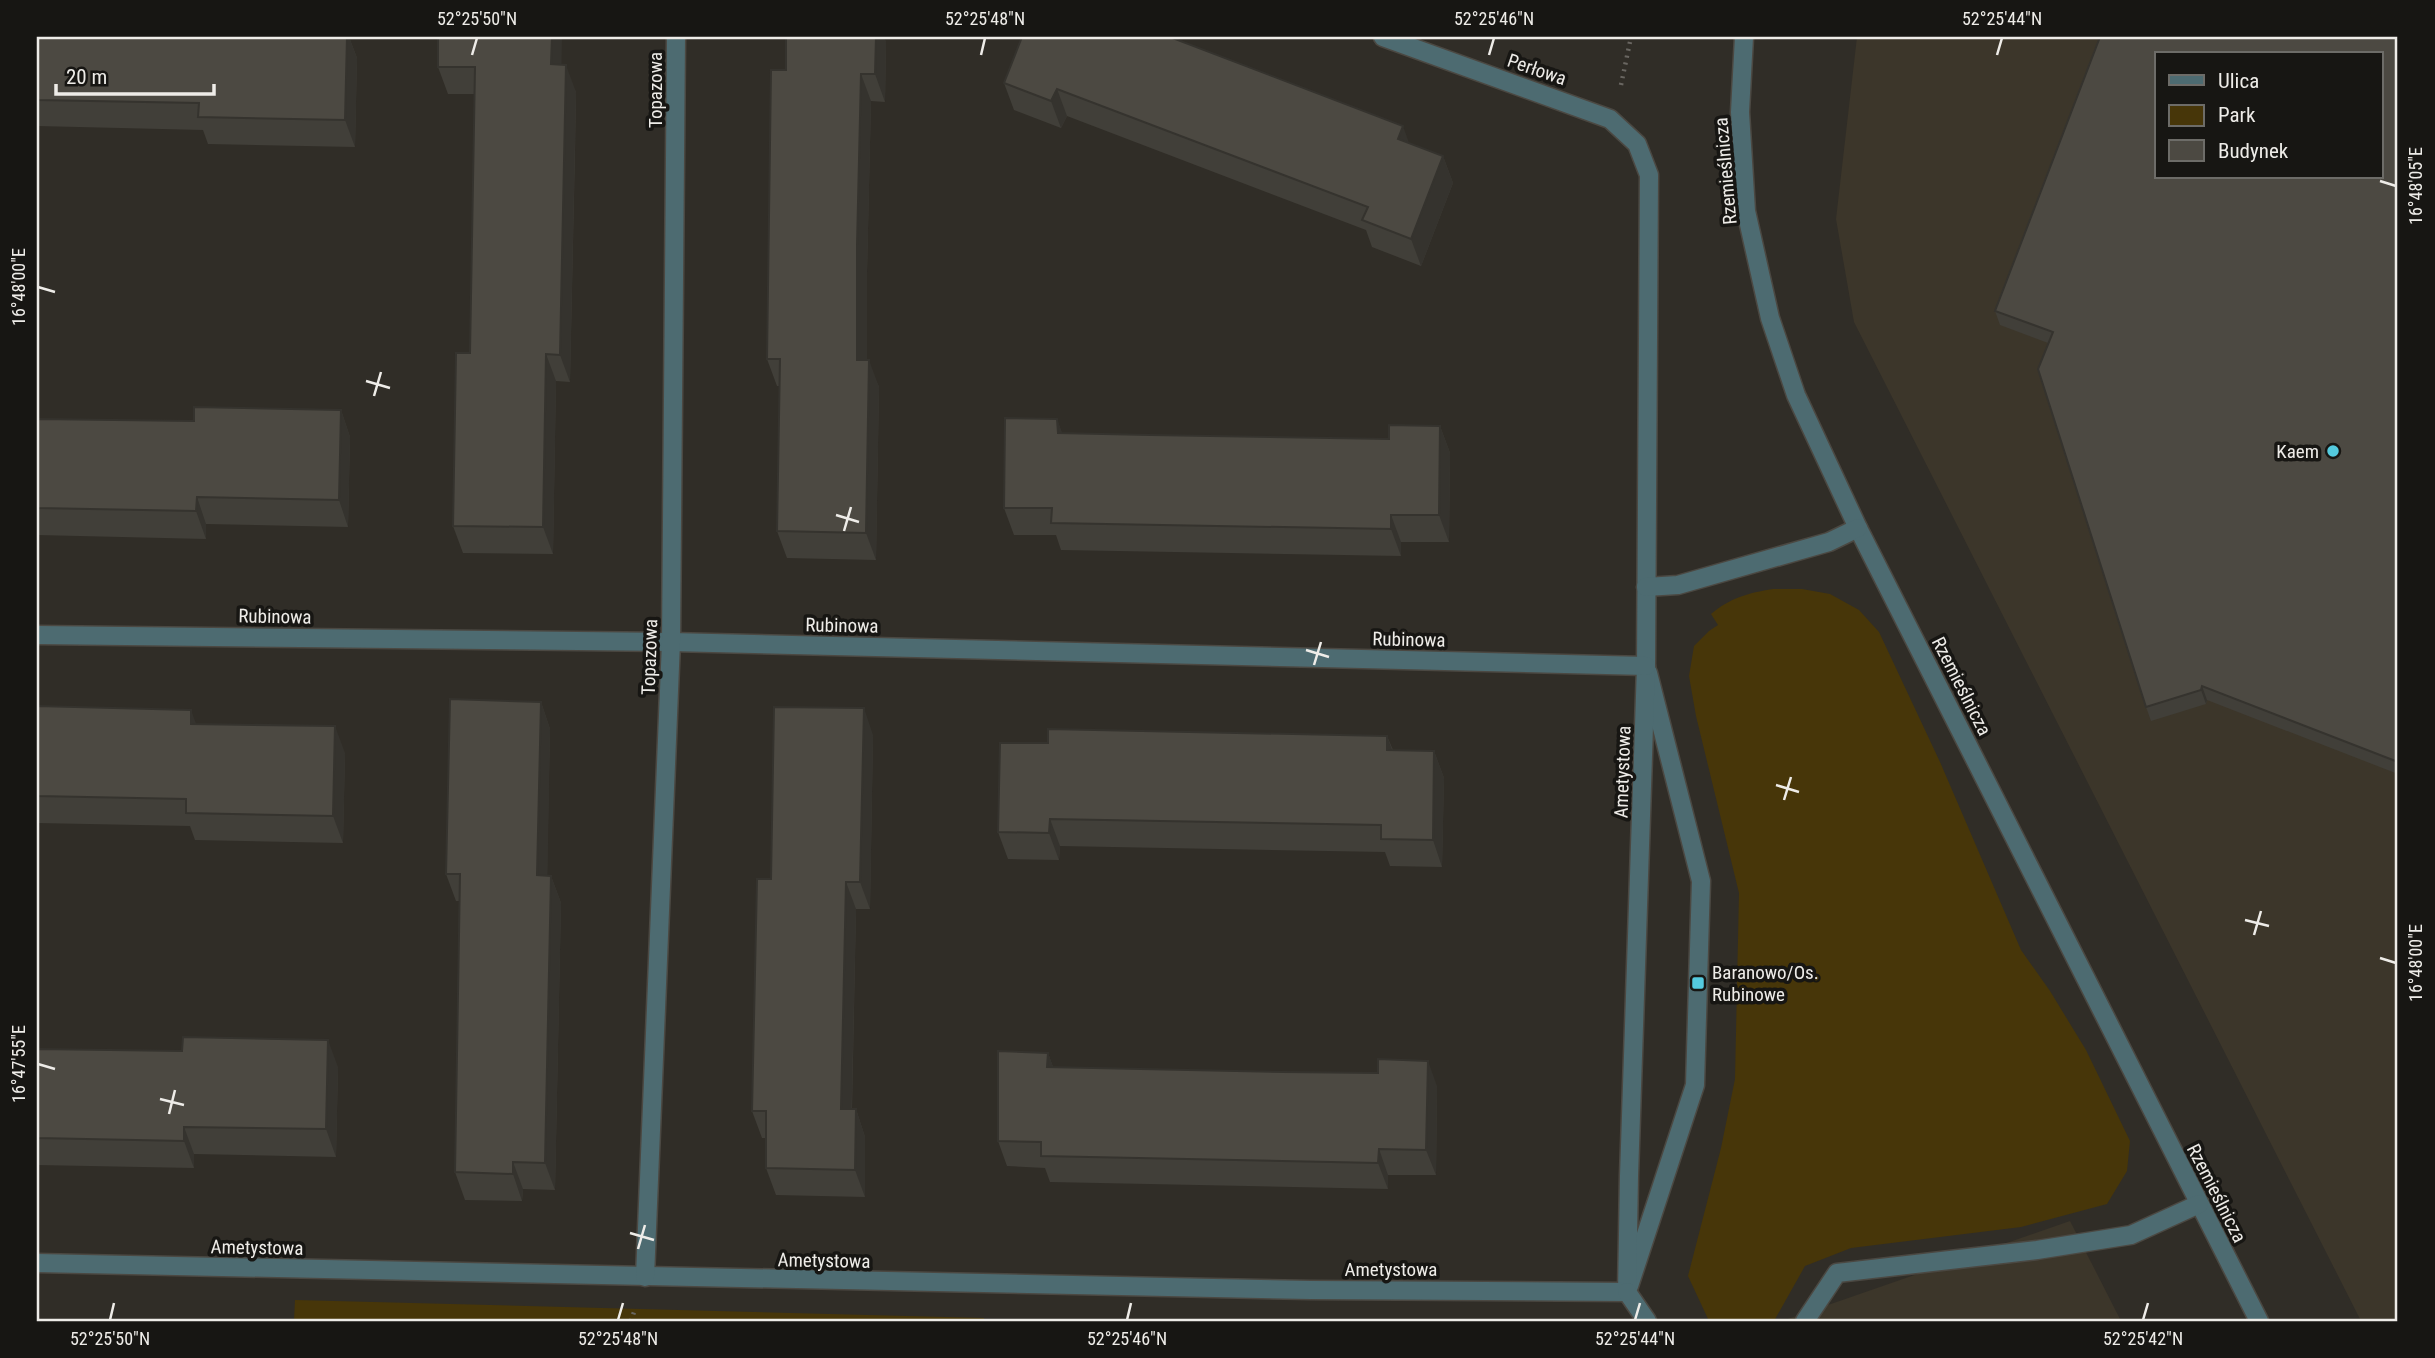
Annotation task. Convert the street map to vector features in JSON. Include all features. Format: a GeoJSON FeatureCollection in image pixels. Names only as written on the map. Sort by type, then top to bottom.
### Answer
{"type":"FeatureCollection","features":[{"type":"Feature","properties":{"kind":"street","name":"Topazowa"},"geometry":{"type":"LineString","coordinates":[[645,1278],[671,642],[676,37]]}},
{"type":"Feature","properties":{"kind":"street","name":"Perłowa"},"geometry":{"type":"LineString","coordinates":[[1382,37],[1610,119],[1637,144],[1649,175]]}},
{"type":"Feature","properties":{"kind":"street","name":"Rzemieślnicza"},"geometry":{"type":"LineString","coordinates":[[1744,37],[1740,113],[1746,211],[1770,318],[1796,395],[1858,528],[2259,1321]]}},
{"type":"Feature","properties":{"kind":"street","name":"Ametystowa"},"geometry":{"type":"LineString","coordinates":[[37,1263],[645,1278],[1311,1290],[1627,1292],[1647,666],[1649,175]]}},
{"type":"Feature","properties":{"kind":"street"},"geometry":{"type":"LineString","coordinates":[[1646,587],[1678,585],[1829,542],[1858,528]]}},
{"type":"Feature","properties":{"kind":"street","name":"Rubinowa"},"geometry":{"type":"LineString","coordinates":[[37,635],[671,642],[1647,666]]}},
{"type":"Feature","properties":{"kind":"street"},"geometry":{"type":"LineString","coordinates":[[1647,666],[1701,881],[1695,1085],[1627,1292],[1647,1321]]}},
{"type":"Feature","properties":{"kind":"street"},"geometry":{"type":"LineString","coordinates":[[1805,1321],[1837,1273],[2037,1250],[2131,1235],[2199,1204]]}},
{"type":"Feature","properties":{"kind":"path"},"geometry":{"type":"LineString","coordinates":[[1610,119],[1624,73],[1631,37]]}},
{"type":"Feature","properties":{"kind":"shaded area"},"geometry":{"type":"Polygon","coordinates":[[[1857,37],[2398,37],[2398,1321],[2361,1321],[1854,322],[1836,219],[1857,37]]]}},
{"type":"Feature","properties":{"kind":"shaded area"},"geometry":{"type":"Polygon","coordinates":[[[2070,1221],[2121,1321],[1782,1321],[2070,1221]]]}},
{"type":"Feature","properties":{"kind":"green space"},"geometry":{"type":"Polygon","coordinates":[[[1773,589],[1802,589],[1830,594],[1859,610],[1879,632],[1940,762],[2021,950],[2086,1050],[2130,1141],[2127,1171],[2107,1204],[2021,1227],[1851,1248],[1805,1266],[1774,1321],[1709,1321],[1688,1276],[1721,1148],[1735,1079],[1739,893],[1696,716],[1689,676],[1694,646],[1718,625],[1711,614],[1740,597],[1773,589]]]}},
{"type":"Feature","properties":{"kind":"green space"},"geometry":{"type":"Polygon","coordinates":[[[295,1300],[984,1318],[984,1321],[294,1321],[295,1300]]]}},
{"type":"Feature","properties":{"kind":"building"},"geometry":{"type":"Polygon","coordinates":[[[37,37],[347,37],[345,120],[198,117],[199,103],[37,100],[37,37]]]}},
{"type":"Feature","properties":{"kind":"building"},"geometry":{"type":"Polygon","coordinates":[[[438,37],[552,37],[551,64],[566,65],[560,355],[546,354],[543,527],[453,526],[456,353],[470,353],[475,67],[438,67],[438,37]]]}},
{"type":"Feature","properties":{"kind":"building"},"geometry":{"type":"Polygon","coordinates":[[[786,37],[876,37],[875,74],[861,74],[857,246],[857,360],[869,360],[866,533],[777,531],[780,359],[767,359],[771,70],[786,70],[786,37]]]}},
{"type":"Feature","properties":{"kind":"building"},"geometry":{"type":"Polygon","coordinates":[[[1022,37],[1170,37],[1403,126],[1398,139],[1443,156],[1411,239],[1362,220],[1368,207],[1057,89],[1051,101],[1004,83],[1022,37]]]}},
{"type":"Feature","properties":{"kind":"building","name":"Kaem"},"geometry":{"type":"Polygon","coordinates":[[[2100,37],[2398,37],[2398,762],[2202,686],[2201,690],[2146,707],[2038,369],[2053,332],[1995,311],[2100,37]]]}},
{"type":"Feature","properties":{"kind":"building"},"geometry":{"type":"Polygon","coordinates":[[[194,407],[341,410],[339,500],[197,497],[196,511],[37,508],[37,419],[194,421],[194,407]]]}},
{"type":"Feature","properties":{"kind":"building"},"geometry":{"type":"Polygon","coordinates":[[[1005,418],[1057,419],[1058,433],[1150,435],[1389,439],[1389,425],[1440,426],[1439,515],[1391,515],[1391,529],[1051,523],[1052,508],[1004,508],[1005,418]]]}},
{"type":"Feature","properties":{"kind":"building"},"geometry":{"type":"Polygon","coordinates":[[[450,699],[541,702],[537,875],[551,876],[545,1163],[513,1162],[513,1174],[455,1172],[460,874],[446,874],[450,699]]]}},
{"type":"Feature","properties":{"kind":"building"},"geometry":{"type":"Polygon","coordinates":[[[37,706],[191,710],[191,724],[335,726],[333,816],[186,813],[186,799],[37,796],[37,706]]]}},
{"type":"Feature","properties":{"kind":"building"},"geometry":{"type":"Polygon","coordinates":[[[774,707],[864,708],[860,882],[846,882],[841,1109],[856,1109],[855,1170],[766,1168],[766,1111],[752,1111],[757,879],[771,879],[774,707]]]}},
{"type":"Feature","properties":{"kind":"building"},"geometry":{"type":"Polygon","coordinates":[[[1048,729],[1387,736],[1387,750],[1434,751],[1433,840],[1381,839],[1381,825],[1050,819],[1049,833],[998,832],[1000,743],[1048,743],[1048,729]]]}},
{"type":"Feature","properties":{"kind":"building"},"geometry":{"type":"Polygon","coordinates":[[[183,1037],[328,1040],[326,1129],[184,1127],[184,1141],[37,1138],[37,1049],[182,1051],[183,1037]]]}},
{"type":"Feature","properties":{"kind":"building"},"geometry":{"type":"Polygon","coordinates":[[[998,1051],[1048,1053],[1047,1067],[1378,1073],[1378,1059],[1428,1061],[1426,1150],[1379,1149],[1378,1163],[1041,1156],[1041,1142],[998,1141],[998,1051]]]}},
{"type":"Feature","properties":{"kind":"place","name":"Kaem"},"geometry":{"type":"Point","coordinates":[2333,451]}},
{"type":"Feature","properties":{"kind":"place","name":"Baranowo/Os. Rubinowe"},"geometry":{"type":"Point","coordinates":[1698,983]}}]}
